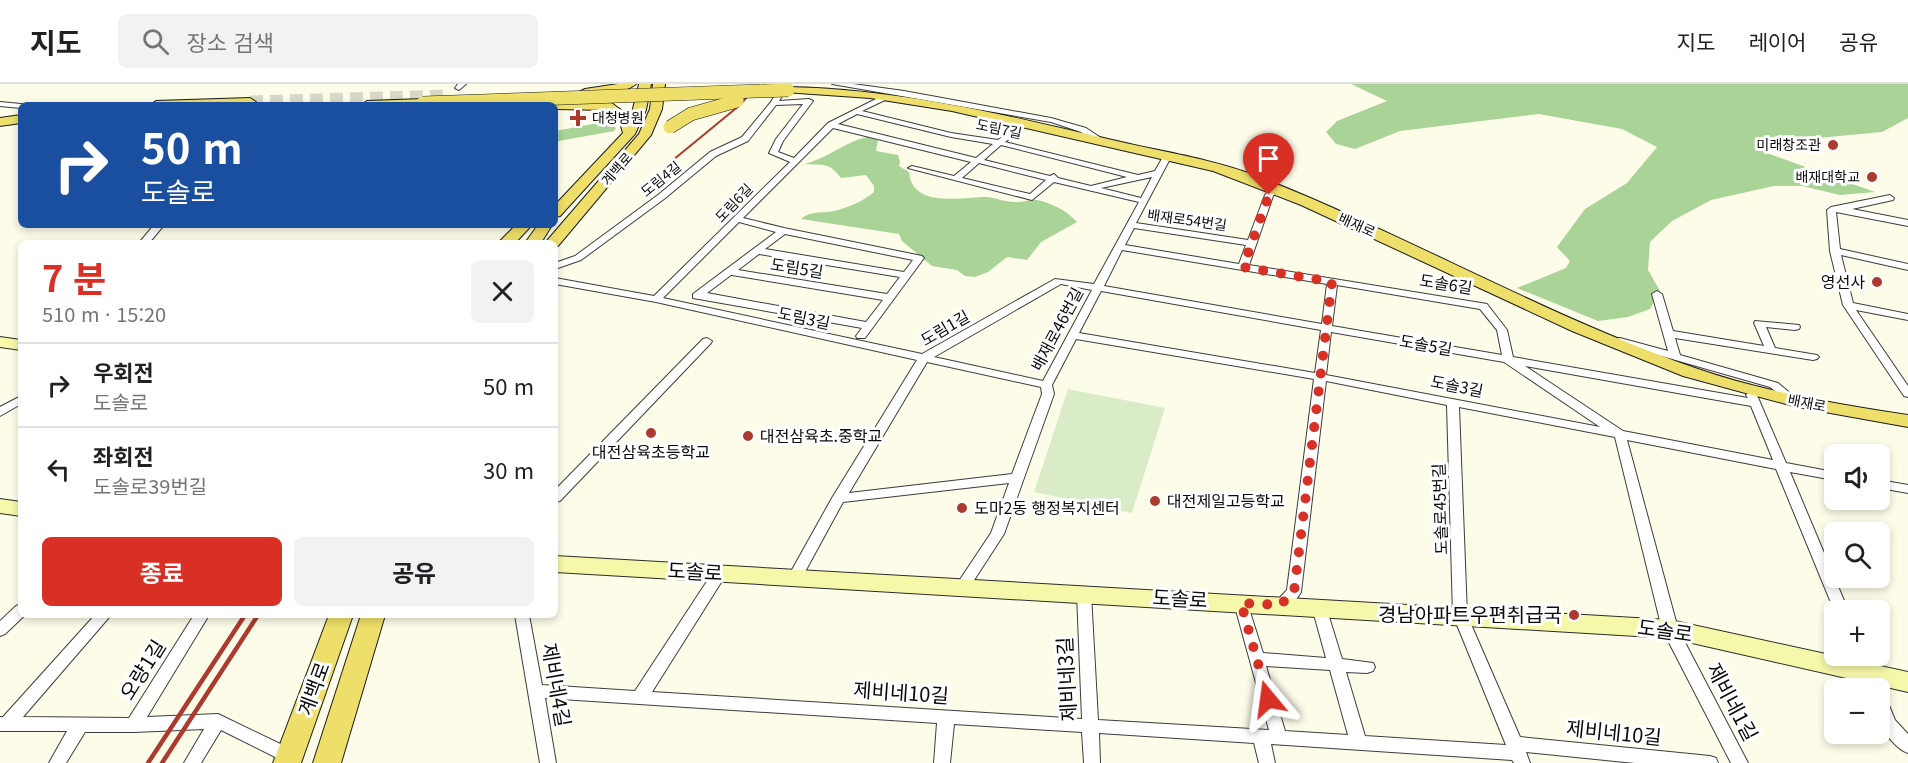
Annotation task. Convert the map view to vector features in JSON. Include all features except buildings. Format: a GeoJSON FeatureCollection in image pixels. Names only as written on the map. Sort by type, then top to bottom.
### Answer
{"type":"FeatureCollection","features":[{"type":"Feature","properties":{"kind":"main road"},"geometry":{"type":"LineString","coordinates":[[561,93],[607,91],[630,84]]}},
{"type":"Feature","properties":{"kind":"main road","name":"계백로"},"geometry":{"type":"LineString","coordinates":[[558,210],[629,134],[640,110],[645,84]]}},
{"type":"Feature","properties":{"kind":"main road","name":"계백로"},"geometry":{"type":"LineString","coordinates":[[555,240],[645,135],[656,109],[659,84]]}},
{"type":"Feature","properties":{"kind":"main road"},"geometry":{"type":"LineString","coordinates":[[629,155],[670,126],[691,114],[711,107],[785,92],[839,86],[891,95]]}},
{"type":"Feature","properties":{"kind":"main road"},"geometry":{"type":"LineString","coordinates":[[456,102],[785,92]]}},
{"type":"Feature","properties":{"kind":"main road","name":"배재로"},"geometry":{"type":"LineString","coordinates":[[785,92],[891,95],[1023,123],[1070,129],[1103,142],[1235,173],[1598,335],[1753,396],[1908,422]]}},
{"type":"Feature","properties":{"kind":"main road"},"geometry":{"type":"LineString","coordinates":[[558,105],[610,106],[625,117],[629,134]]}},
{"type":"Feature","properties":{"kind":"main road"},"geometry":{"type":"LineString","coordinates":[[0,122],[18,119]]}},
{"type":"Feature","properties":{"kind":"main road"},"geometry":{"type":"LineString","coordinates":[[558,197],[584,181]]}},
{"type":"Feature","properties":{"kind":"main road"},"geometry":{"type":"LineString","coordinates":[[510,240],[522,228]]}},
{"type":"Feature","properties":{"kind":"main road","name":"계백로"},"geometry":{"type":"LineString","coordinates":[[288,760],[340,618]]}},
{"type":"Feature","properties":{"kind":"main road","name":"계백로"},"geometry":{"type":"LineString","coordinates":[[327,763],[372,618]]}},
{"type":"Feature","properties":{"kind":"street","name":"도림6길"},"geometry":{"type":"LineString","coordinates":[[656,298],[831,125],[891,95],[905,84]]}},
{"type":"Feature","properties":{"kind":"street"},"geometry":{"type":"LineString","coordinates":[[785,92],[808,101],[778,141],[773,153],[794,160]]}},
{"type":"Feature","properties":{"kind":"street","name":"도림4길"},"geometry":{"type":"LineString","coordinates":[[558,265],[578,258],[713,154],[745,139],[785,92]]}},
{"type":"Feature","properties":{"kind":"street"},"geometry":{"type":"LineString","coordinates":[[891,95],[1070,129]]}},
{"type":"Feature","properties":{"kind":"street"},"geometry":{"type":"LineString","coordinates":[[0,104],[18,106]]}},
{"type":"Feature","properties":{"kind":"street","name":"도림7길"},"geometry":{"type":"LineString","coordinates":[[856,111],[951,135],[998,142],[1136,177]]}},
{"type":"Feature","properties":{"kind":"street"},"geometry":{"type":"LineString","coordinates":[[955,179],[1023,123]]}},
{"type":"Feature","properties":{"kind":"street"},"geometry":{"type":"LineString","coordinates":[[831,125],[1054,177],[1144,201]]}},
{"type":"Feature","properties":{"kind":"street","name":"배재로46번길"},"geometry":{"type":"LineString","coordinates":[[962,587],[997,534],[1048,394],[1046,385],[1167,157]]}},
{"type":"Feature","properties":{"kind":"street"},"geometry":{"type":"LineString","coordinates":[[912,168],[1032,197],[1054,177]]}},
{"type":"Feature","properties":{"kind":"street"},"geometry":{"type":"LineString","coordinates":[[1093,187],[1158,173]]}},
{"type":"Feature","properties":{"kind":"street"},"geometry":{"type":"LineString","coordinates":[[1243,267],[1269,195],[1274,189]]}},
{"type":"Feature","properties":{"kind":"street"},"geometry":{"type":"LineString","coordinates":[[1840,210],[1872,199],[1890,198]]}},
{"type":"Feature","properties":{"kind":"street"},"geometry":{"type":"LineString","coordinates":[[1908,223],[1831,210],[1835,250],[1848,305],[1908,394]]}},
{"type":"Feature","properties":{"kind":"street","name":"도림5길"},"geometry":{"type":"LineString","coordinates":[[738,219],[783,231],[919,258],[861,336]]}},
{"type":"Feature","properties":{"kind":"street","name":"배재로54번길"},"geometry":{"type":"LineString","coordinates":[[1131,225],[1252,243]]}},
{"type":"Feature","properties":{"kind":"street"},"geometry":{"type":"LineString","coordinates":[[146,240],[156,228]]}},
{"type":"Feature","properties":{"kind":"street","name":"도림5길"},"geometry":{"type":"LineString","coordinates":[[732,272],[783,231]]}},
{"type":"Feature","properties":{"kind":"street","name":"도솔6길"},"geometry":{"type":"LineString","coordinates":[[1119,247],[1483,306],[1502,330],[1508,360]]}},
{"type":"Feature","properties":{"kind":"street"},"geometry":{"type":"LineString","coordinates":[[1835,250],[1908,267]]}},
{"type":"Feature","properties":{"kind":"street","name":"도림5길"},"geometry":{"type":"LineString","coordinates":[[758,251],[907,275]]}},
{"type":"Feature","properties":{"kind":"street"},"geometry":{"type":"LineString","coordinates":[[680,304],[699,295],[732,272]]}},
{"type":"Feature","properties":{"kind":"street","name":"도림5길"},"geometry":{"type":"LineString","coordinates":[[732,272],[890,298]]}},
{"type":"Feature","properties":{"kind":"street","name":"도림1길"},"geometry":{"type":"LineString","coordinates":[[795,578],[839,498],[924,358],[1059,281],[1098,288]]}},
{"type":"Feature","properties":{"kind":"street","name":"도림3길"},"geometry":{"type":"LineString","coordinates":[[558,282],[656,298],[1046,385]]}},
{"type":"Feature","properties":{"kind":"street"},"geometry":{"type":"LineString","coordinates":[[1280,605],[1294,592],[1332,282]]}},
{"type":"Feature","properties":{"kind":"street","name":"도솔5길"},"geometry":{"type":"LineString","coordinates":[[1098,288],[1508,360],[1753,396]]}},
{"type":"Feature","properties":{"kind":"street"},"geometry":{"type":"LineString","coordinates":[[1657,294],[1675,356]]}},
{"type":"Feature","properties":{"kind":"street"},"geometry":{"type":"LineString","coordinates":[[699,295],[868,326]]}},
{"type":"Feature","properties":{"kind":"street"},"geometry":{"type":"LineString","coordinates":[[1848,305],[1908,317]]}},
{"type":"Feature","properties":{"kind":"street"},"geometry":{"type":"LineString","coordinates":[[1771,350],[1759,322],[1795,327]]}},
{"type":"Feature","properties":{"kind":"street"},"geometry":{"type":"LineString","coordinates":[[1669,334],[1813,357]]}},
{"type":"Feature","properties":{"kind":"street","name":"도솔3길"},"geometry":{"type":"LineString","coordinates":[[1073,335],[1321,377],[1824,474]]}},
{"type":"Feature","properties":{"kind":"street"},"geometry":{"type":"LineString","coordinates":[[1598,335],[1774,385],[1793,401]]}},
{"type":"Feature","properties":{"kind":"street"},"geometry":{"type":"LineString","coordinates":[[0,341],[18,343]]}},
{"type":"Feature","properties":{"kind":"street"},"geometry":{"type":"LineString","coordinates":[[558,495],[707,342]]}},
{"type":"Feature","properties":{"kind":"street"},"geometry":{"type":"LineString","coordinates":[[1508,360],[1620,435],[1670,629]]}},
{"type":"Feature","properties":{"kind":"street"},"geometry":{"type":"LineString","coordinates":[[1753,396],[1779,466],[1836,600]]}},
{"type":"Feature","properties":{"kind":"street"},"geometry":{"type":"LineString","coordinates":[[0,412],[18,401]]}},
{"type":"Feature","properties":{"kind":"street","name":"도솔로45번길"},"geometry":{"type":"LineString","coordinates":[[1453,402],[1460,615]]}},
{"type":"Feature","properties":{"kind":"street"},"geometry":{"type":"LineString","coordinates":[[839,498],[1017,478]]}},
{"type":"Feature","properties":{"kind":"street"},"geometry":{"type":"LineString","coordinates":[[1890,486],[1908,489]]}},
{"type":"Feature","properties":{"kind":"street"},"geometry":{"type":"LineString","coordinates":[[0,506],[18,509]]}},
{"type":"Feature","properties":{"kind":"street","name":"도솔로"},"geometry":{"type":"LineString","coordinates":[[558,564],[1670,629],[1908,682]]}},
{"type":"Feature","properties":{"kind":"street"},"geometry":{"type":"LineString","coordinates":[[640,697],[720,573]]}},
{"type":"Feature","properties":{"kind":"street","name":"제비네3길"},"geometry":{"type":"LineString","coordinates":[[1084,594],[1092,763]]}},
{"type":"Feature","properties":{"kind":"street"},"geometry":{"type":"LineString","coordinates":[[1241,603],[1279,738]]}},
{"type":"Feature","properties":{"kind":"street"},"geometry":{"type":"LineString","coordinates":[[1319,608],[1359,743]]}},
{"type":"Feature","properties":{"kind":"street"},"geometry":{"type":"LineString","coordinates":[[0,630],[18,613]]}},
{"type":"Feature","properties":{"kind":"street"},"geometry":{"type":"LineString","coordinates":[[1460,615],[1518,754]]}},
{"type":"Feature","properties":{"kind":"street"},"geometry":{"type":"LineString","coordinates":[[3,724],[101,618]]}},
{"type":"Feature","properties":{"kind":"street","name":"오량1길"},"geometry":{"type":"LineString","coordinates":[[3,724],[134,725],[200,618]]}},
{"type":"Feature","properties":{"kind":"street","name":"제비네4길"},"geometry":{"type":"LineString","coordinates":[[523,618],[548,763]]}},
{"type":"Feature","properties":{"kind":"street","name":"제비네1길"},"geometry":{"type":"LineString","coordinates":[[1670,629],[1740,763]]}},
{"type":"Feature","properties":{"kind":"street"},"geometry":{"type":"LineString","coordinates":[[1257,660],[1367,667]]}},
{"type":"Feature","properties":{"kind":"street","name":"제비네10길"},"geometry":{"type":"LineString","coordinates":[[537,691],[1518,754],[1710,763]]}},
{"type":"Feature","properties":{"kind":"street"},"geometry":{"type":"LineString","coordinates":[[942,763],[946,717]]}},
{"type":"Feature","properties":{"kind":"street"},"geometry":{"type":"LineString","coordinates":[[192,763],[218,720]]}},
{"type":"Feature","properties":{"kind":"street"},"geometry":{"type":"LineString","coordinates":[[134,725],[218,720],[288,760]]}},
{"type":"Feature","properties":{"kind":"street"},"geometry":{"type":"LineString","coordinates":[[1890,725],[1908,746]]}},
{"type":"Feature","properties":{"kind":"street"},"geometry":{"type":"LineString","coordinates":[[57,763],[80,726]]}},
{"type":"Feature","properties":{"kind":"street"},"geometry":{"type":"LineString","coordinates":[[1261,737],[1267,763]]}},
{"type":"Feature","properties":{"kind":"green space"},"geometry":{"type":"Polygon","coordinates":[[[1351,84],[1908,84],[1908,118],[1882,132],[1766,143],[1764,152],[1875,192],[1840,195],[1802,186],[1774,186],[1711,200],[1672,221],[1650,242],[1648,270],[1660,291],[1650,309],[1628,317],[1598,321],[1517,288],[1566,268],[1570,261],[1557,247],[1585,209],[1627,183],[1657,147],[1622,129],[1539,114],[1400,131],[1355,149],[1336,144],[1326,132],[1337,121],[1387,101],[1351,84]]]}},
{"type":"Feature","properties":{"kind":"green space"},"geometry":{"type":"Polygon","coordinates":[[[598,123],[610,124],[616,128],[614,131],[558,142],[558,130],[598,123]]]}},
{"type":"Feature","properties":{"kind":"green space"},"geometry":{"type":"Polygon","coordinates":[[[867,137],[878,140],[876,151],[898,155],[899,166],[909,172],[912,184],[919,192],[929,196],[953,199],[987,197],[1017,202],[1037,200],[1059,208],[1077,222],[1041,242],[1027,260],[1007,257],[988,272],[975,277],[965,276],[957,270],[932,266],[902,241],[899,234],[801,219],[812,213],[834,211],[850,206],[874,192],[874,186],[866,175],[841,178],[829,167],[805,164],[851,142],[867,137]]]}},
{"type":"Feature","properties":{"kind":"green space"},"geometry":{"type":"Polygon","coordinates":[[[1068,389],[1165,408],[1132,513],[1034,492],[1068,389]]]}},
{"type":"Feature","properties":{"kind":"tunnel"},"geometry":{"type":"LineString","coordinates":[[250,102],[447,96]]}},
{"type":"Feature","properties":{"kind":"railway"},"geometry":{"type":"LineString","coordinates":[[673,160],[740,105],[758,84]]}},
{"type":"Feature","properties":{"kind":"railway"},"geometry":{"type":"LineString","coordinates":[[148,763],[243,618]]}},
{"type":"Feature","properties":{"kind":"railway"},"geometry":{"type":"LineString","coordinates":[[162,763],[256,618]]}},
{"type":"Feature","properties":{"kind":"place","name":"대청병원"},"geometry":{"type":"Point","coordinates":[578,118]}},
{"type":"Feature","properties":{"kind":"place","name":"미래창조관"},"geometry":{"type":"Point","coordinates":[1833,145]}},
{"type":"Feature","properties":{"kind":"place","name":"배재대학교"},"geometry":{"type":"Point","coordinates":[1872,177]}},
{"type":"Feature","properties":{"kind":"place","name":"영선사"},"geometry":{"type":"Point","coordinates":[1877,282]}},
{"type":"Feature","properties":{"kind":"place","name":"대전삼육초등학교"},"geometry":{"type":"Point","coordinates":[651,433]}},
{"type":"Feature","properties":{"kind":"place","name":"대전삼육초.중학교"},"geometry":{"type":"Point","coordinates":[748,436]}},
{"type":"Feature","properties":{"kind":"place","name":"대전제일고등학교"},"geometry":{"type":"Point","coordinates":[1155,501]}},
{"type":"Feature","properties":{"kind":"place","name":"도마2동 행정복지센터"},"geometry":{"type":"Point","coordinates":[962,508]}},
{"type":"Feature","properties":{"kind":"place","name":"경남아파트우편취급국"},"geometry":{"type":"Point","coordinates":[1574,615]}},
{"type":"Feature","properties":{"kind":"route"},"geometry":{"type":"LineString","coordinates":[[1268,699],[1241,603],[1280,605],[1294,592],[1332,282],[1243,267],[1269,195]]}}]}
